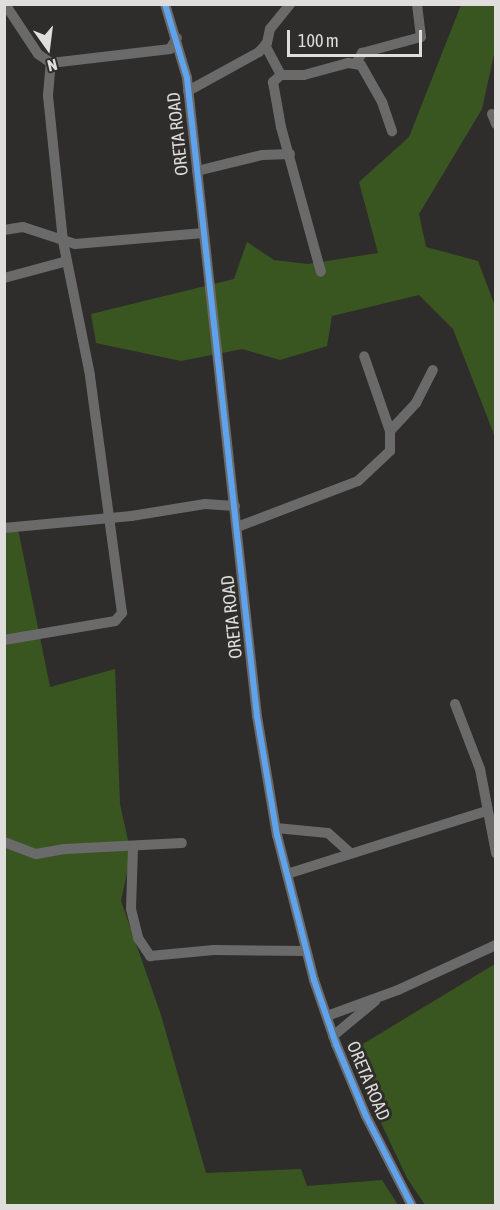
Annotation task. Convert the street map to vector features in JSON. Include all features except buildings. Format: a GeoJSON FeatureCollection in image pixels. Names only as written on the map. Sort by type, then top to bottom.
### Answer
{"type":"FeatureCollection","features":[{"type":"Feature","properties":{"kind":"street"},"geometry":{"type":"LineString","coordinates":[[5,4],[38,54],[51,63],[170,49],[177,38]]}},
{"type":"Feature","properties":{"kind":"street","name":"ORETA ROAD"},"geometry":{"type":"LineString","coordinates":[[165,4],[177,38],[188,91],[257,716],[276,828],[306,951],[333,1036],[366,1116],[412,1206]]}},
{"type":"Feature","properties":{"kind":"street"},"geometry":{"type":"LineString","coordinates":[[188,91],[265,45],[270,29],[290,4]]}},
{"type":"Feature","properties":{"kind":"street"},"geometry":{"type":"LineString","coordinates":[[321,272],[273,82],[281,75],[304,75],[356,63],[362,53],[421,37],[417,4]]}},
{"type":"Feature","properties":{"kind":"street"},"geometry":{"type":"LineString","coordinates":[[265,45],[281,75]]}},
{"type":"Feature","properties":{"kind":"street"},"geometry":{"type":"LineString","coordinates":[[4,640],[121,617],[90,375],[63,241],[48,95],[51,63]]}},
{"type":"Feature","properties":{"kind":"street"},"geometry":{"type":"LineString","coordinates":[[356,63],[365,69],[392,131]]}},
{"type":"Feature","properties":{"kind":"street"},"geometry":{"type":"LineString","coordinates":[[197,171],[262,155],[290,154]]}},
{"type":"Feature","properties":{"kind":"street"},"geometry":{"type":"LineString","coordinates":[[4,230],[23,227],[75,244],[204,234]]}},
{"type":"Feature","properties":{"kind":"street"},"geometry":{"type":"LineString","coordinates":[[4,278],[67,261]]}},
{"type":"Feature","properties":{"kind":"street"},"geometry":{"type":"LineString","coordinates":[[237,527],[362,480],[390,451],[390,430],[364,356]]}},
{"type":"Feature","properties":{"kind":"street"},"geometry":{"type":"LineString","coordinates":[[390,430],[417,404],[433,370]]}},
{"type":"Feature","properties":{"kind":"street"},"geometry":{"type":"LineString","coordinates":[[4,528],[107,516],[131,516],[205,504],[235,506]]}},
{"type":"Feature","properties":{"kind":"street"},"geometry":{"type":"LineString","coordinates":[[455,704],[480,769],[495,853]]}},
{"type":"Feature","properties":{"kind":"street"},"geometry":{"type":"LineString","coordinates":[[287,874],[349,852],[487,811]]}},
{"type":"Feature","properties":{"kind":"street"},"geometry":{"type":"LineString","coordinates":[[276,828],[328,833],[349,852]]}},
{"type":"Feature","properties":{"kind":"street"},"geometry":{"type":"LineString","coordinates":[[4,842],[36,854],[65,849],[133,848],[182,843]]}},
{"type":"Feature","properties":{"kind":"street"},"geometry":{"type":"LineString","coordinates":[[133,848],[131,909],[138,938],[150,956],[214,951],[306,951]]}},
{"type":"Feature","properties":{"kind":"street"},"geometry":{"type":"LineString","coordinates":[[327,1016],[377,998],[495,945]]}},
{"type":"Feature","properties":{"kind":"street"},"geometry":{"type":"LineString","coordinates":[[333,1036],[377,998]]}},
{"type":"Feature","properties":{"kind":"green space"},"geometry":{"type":"Polygon","coordinates":[[[461,5],[495,5],[495,50],[482,109],[419,214],[426,247],[478,261],[495,306],[495,437],[453,329],[419,295],[332,316],[327,346],[280,360],[242,349],[181,361],[96,343],[91,314],[234,279],[247,242],[274,260],[308,264],[378,253],[359,182],[409,137],[461,5]]]}},
{"type":"Feature","properties":{"kind":"green space"},"geometry":{"type":"Polygon","coordinates":[[[18,529],[50,687],[115,669],[120,804],[131,854],[121,901],[161,1015],[206,1173],[301,1169],[307,1186],[382,1180],[398,1205],[5,1205],[4,533],[18,529]]]}},
{"type":"Feature","properties":{"kind":"green space"},"geometry":{"type":"Polygon","coordinates":[[[495,964],[495,1205],[425,1205],[407,1178],[348,1053],[495,964]]]}},
{"type":"Feature","properties":{"kind":"cycle path"},"geometry":{"type":"LineString","coordinates":[[165,4],[187,78],[257,716],[277,835],[314,980],[336,1044],[366,1116],[412,1206]]}}]}
